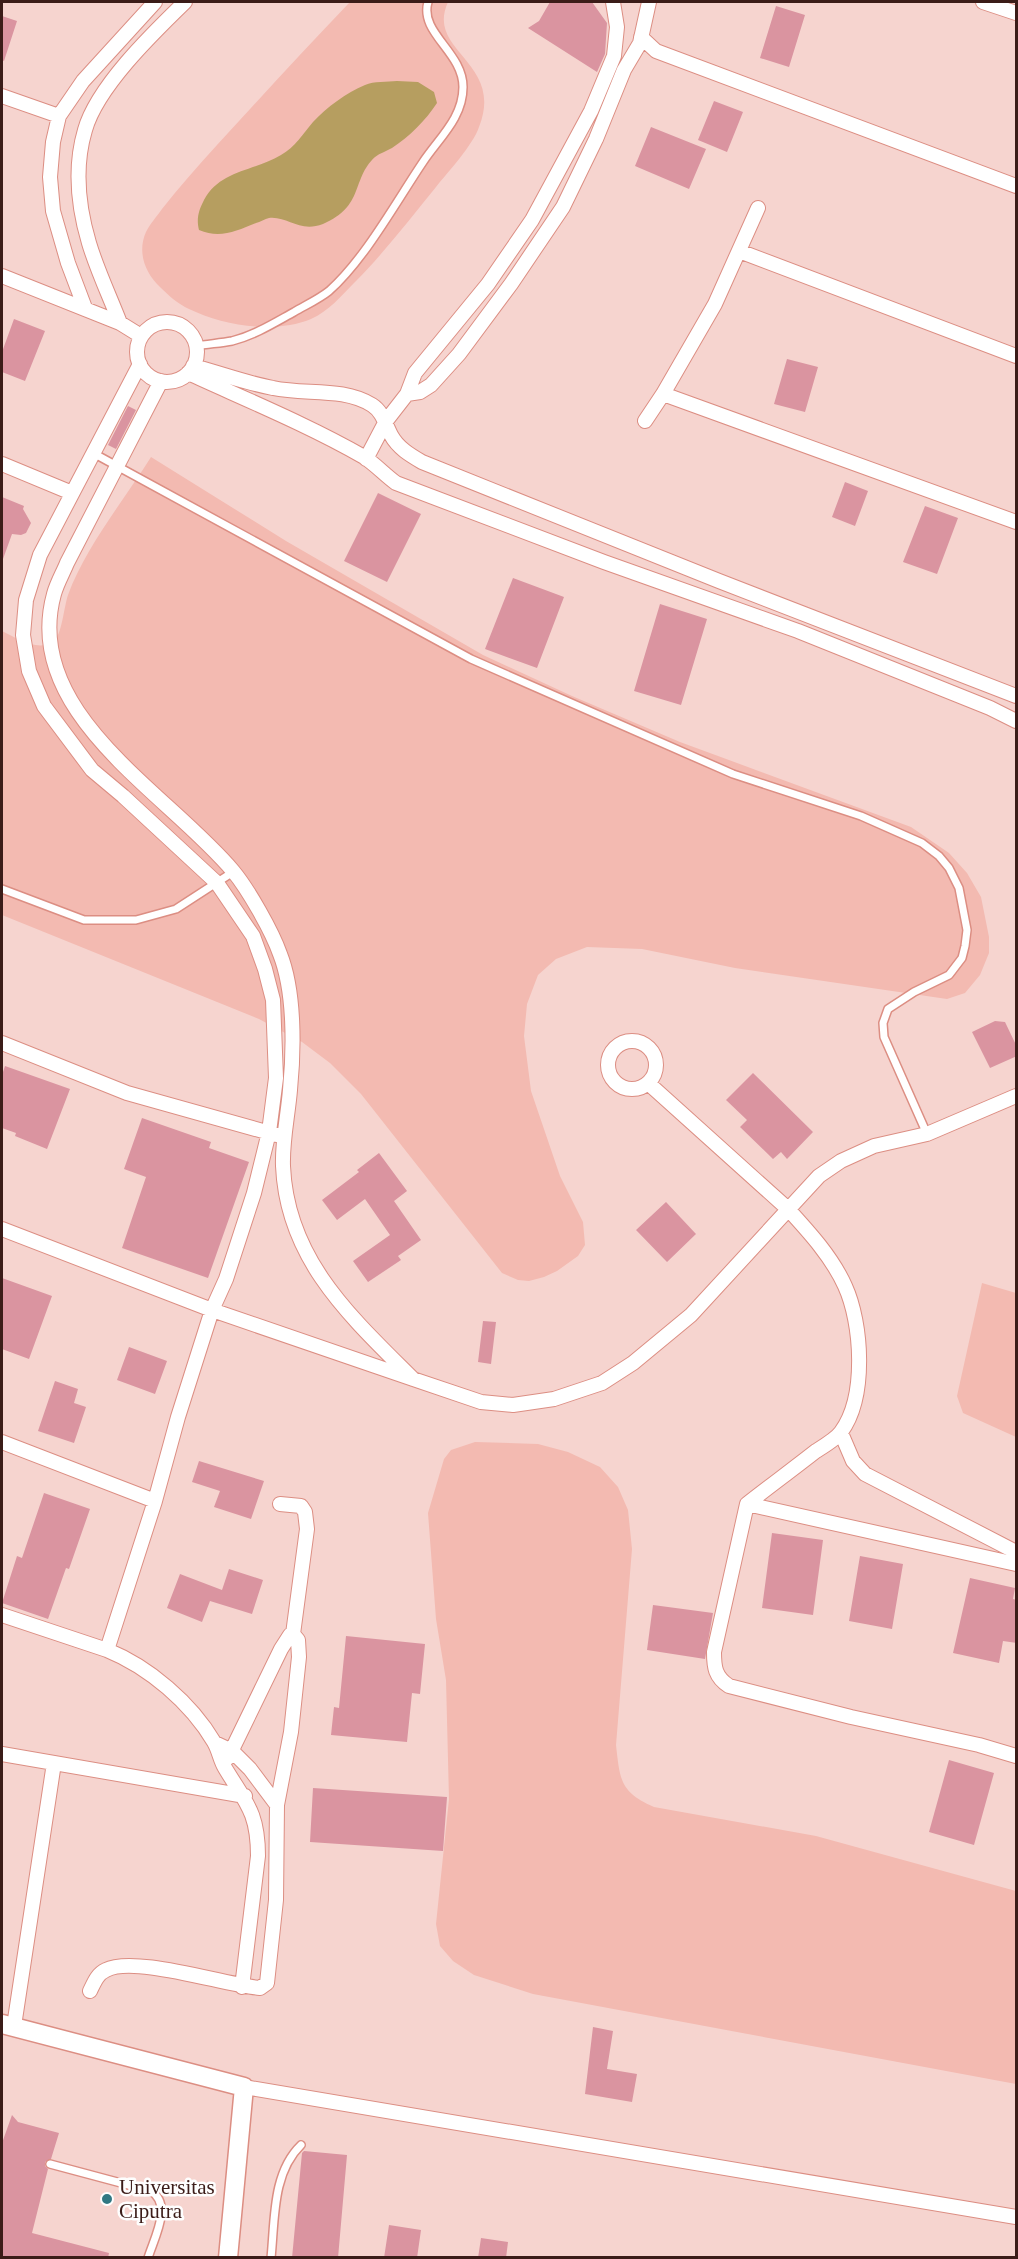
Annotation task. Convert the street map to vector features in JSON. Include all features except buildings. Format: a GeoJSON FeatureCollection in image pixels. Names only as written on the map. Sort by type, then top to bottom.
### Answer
{"type":"FeatureCollection","features":[{"type":"Feature","properties":{"kind":"street"},"geometry":{"type":"LineString","coordinates":[[84,308],[53,211],[50,177],[53,142],[59,116],[83,81],[155,2]]}},
{"type":"Feature","properties":{"kind":"street"},"geometry":{"type":"LineString","coordinates":[[120,323],[88,242],[79,201],[78,163],[85,129],[95,106],[113,81],[185,2]]}},
{"type":"Feature","properties":{"kind":"street"},"geometry":{"type":"LineString","coordinates":[[366,459],[386,421],[407,394],[415,374],[489,284],[532,220],[591,111],[614,56],[617,27],[613,2]]}},
{"type":"Feature","properties":{"kind":"street"},"geometry":{"type":"LineString","coordinates":[[407,394],[420,392],[431,385],[459,354],[511,284],[562,207],[596,139],[624,70],[637,49],[649,2]]}},
{"type":"Feature","properties":{"kind":"street"},"geometry":{"type":"LineString","coordinates":[[983,2],[1017,14]]}},
{"type":"Feature","properties":{"kind":"street"},"geometry":{"type":"LineString","coordinates":[[641,37],[656,51],[1017,186]]}},
{"type":"Feature","properties":{"kind":"street"},"geometry":{"type":"LineString","coordinates":[[2,96],[59,116]]}},
{"type":"Feature","properties":{"kind":"street"},"geometry":{"type":"LineString","coordinates":[[645,421],[715,304],[759,208]]}},
{"type":"Feature","properties":{"kind":"street"},"geometry":{"type":"LineString","coordinates":[[739,251],[1017,356]]}},
{"type":"Feature","properties":{"kind":"street"},"geometry":{"type":"LineString","coordinates":[[2,276],[120,323],[141,336]]}},
{"type":"Feature","properties":{"kind":"street"},"geometry":{"type":"LineString","coordinates":[[167,322],[186,329],[196,346],[196,356],[190,369],[171,381],[161,381],[145,372],[137,355],[141,336],[157,324],[167,322]]}},
{"type":"Feature","properties":{"kind":"street"},"geometry":{"type":"LineString","coordinates":[[107,1650],[155,1501],[178,1417],[212,1310],[226,1279],[251,1204],[269,1132],[276,1078],[273,1000],[253,936],[217,883],[92,770],[44,706],[29,671],[23,635],[26,600],[40,555],[140,364]]}},
{"type":"Feature","properties":{"kind":"street"},"geometry":{"type":"LineString","coordinates":[[190,369],[272,388],[357,397],[375,407],[386,421],[391,435],[404,451],[422,462],[719,581],[1017,696]]}},
{"type":"Feature","properties":{"kind":"street"},"geometry":{"type":"LineString","coordinates":[[190,369],[366,459],[396,483],[604,562],[798,631],[1017,721]]}},
{"type":"Feature","properties":{"kind":"street"},"geometry":{"type":"LineString","coordinates":[[161,381],[54,592],[50,616],[50,647],[57,673],[69,698],[96,737],[233,872],[253,902],[280,954],[291,1005],[292,1072],[283,1165],[287,1200],[306,1255],[316,1272],[361,1327],[413,1379]]}},
{"type":"Feature","properties":{"kind":"street"},"geometry":{"type":"LineString","coordinates":[[663,394],[1017,522]]}},
{"type":"Feature","properties":{"kind":"street"},"geometry":{"type":"LineString","coordinates":[[2,464],[72,494]]}},
{"type":"Feature","properties":{"kind":"street"},"geometry":{"type":"LineString","coordinates":[[2,1043],[127,1093],[285,1137]]}},
{"type":"Feature","properties":{"kind":"street"},"geometry":{"type":"LineString","coordinates":[[648,1083],[788,1209],[824,1252],[846,1286],[857,1328],[859,1373],[855,1397],[841,1433],[747,1504],[714,1652],[716,1673],[722,1682],[729,1686],[1017,1756]]}},
{"type":"Feature","properties":{"kind":"street"},"geometry":{"type":"LineString","coordinates":[[2,1229],[212,1310],[481,1402],[513,1405],[554,1398],[602,1383],[633,1363],[691,1315],[819,1176],[841,1161],[874,1146],[927,1134],[1017,1096]]}},
{"type":"Feature","properties":{"kind":"street"},"geometry":{"type":"LineString","coordinates":[[841,1433],[853,1461],[865,1474],[1017,1552]]}},
{"type":"Feature","properties":{"kind":"street"},"geometry":{"type":"LineString","coordinates":[[2,1442],[155,1501]]}},
{"type":"Feature","properties":{"kind":"street"},"geometry":{"type":"LineString","coordinates":[[223,1766],[281,1649],[293,1634],[307,1529],[306,1518],[301,1506],[280,1504]]}},
{"type":"Feature","properties":{"kind":"street"},"geometry":{"type":"LineString","coordinates":[[747,1504],[1017,1564]]}},
{"type":"Feature","properties":{"kind":"street"},"geometry":{"type":"LineString","coordinates":[[2,1615],[107,1650],[141,1668],[171,1691],[196,1717],[215,1743],[223,1766],[244,1796],[255,1820],[258,1836],[258,1856],[242,1987]]}},
{"type":"Feature","properties":{"kind":"street"},"geometry":{"type":"LineString","coordinates":[[90,1991],[103,1971],[113,1966],[125,1965],[242,1987],[260,1989],[267,1983],[276,1900],[277,1805],[291,1732],[300,1648],[293,1634]]}},
{"type":"Feature","properties":{"kind":"street"},"geometry":{"type":"LineString","coordinates":[[215,1743],[232,1751],[250,1769],[277,1805]]}},
{"type":"Feature","properties":{"kind":"street"},"geometry":{"type":"LineString","coordinates":[[2,1754],[244,1796]]}},
{"type":"Feature","properties":{"kind":"street"},"geometry":{"type":"LineString","coordinates":[[54,1764],[8,2025],[244,2087],[1017,2217]]}},
{"type":"Feature","properties":{"kind":"street"},"geometry":{"type":"LineString","coordinates":[[228,2258],[244,2087]]}},
{"type":"Feature","properties":{"kind":"lane"},"geometry":{"type":"LineString","coordinates":[[196,346],[232,341],[256,333],[327,292],[339,281],[376,234],[452,123],[462,102],[462,78],[457,62],[427,18],[428,2]]}},
{"type":"Feature","properties":{"kind":"lane"},"geometry":{"type":"LineString","coordinates":[[93,453],[471,659],[733,774],[861,816],[922,843],[939,856],[949,868],[959,888],[965,913],[967,930],[962,958],[949,975],[914,992],[888,1009],[883,1023],[884,1037],[927,1134]]}},
{"type":"Feature","properties":{"kind":"lane"},"geometry":{"type":"LineString","coordinates":[[2,889],[84,920],[136,920],[176,909],[233,872]]}},
{"type":"Feature","properties":{"kind":"lane"},"geometry":{"type":"LineString","coordinates":[[271,2258],[279,2182],[291,2155],[301,2145]]}},
{"type":"Feature","properties":{"kind":"lane"},"geometry":{"type":"LineString","coordinates":[[50,2164],[151,2191],[156,2195],[162,2209],[161,2218],[148,2258]]}},
{"type":"Feature","properties":{"kind":"shaded area"},"geometry":{"type":"Polygon","coordinates":[[[350,2],[448,2],[444,19],[447,33],[475,72],[482,87],[484,105],[476,134],[460,158],[386,248],[329,308],[317,316],[297,324],[250,326],[218,320],[185,307],[173,299],[150,275],[144,262],[142,247],[146,232],[196,169],[350,2]]]}},
{"type":"Feature","properties":{"kind":"shaded area"},"geometry":{"type":"Polygon","coordinates":[[[376,82],[418,82],[434,92],[437,103],[411,133],[392,148],[375,157],[363,174],[352,201],[336,217],[323,224],[307,227],[282,219],[269,218],[228,233],[214,234],[199,230],[198,218],[201,207],[211,190],[219,183],[286,152],[318,116],[351,92],[376,82]]]}},
{"type":"Feature","properties":{"kind":"shaded area"},"geometry":{"type":"Polygon","coordinates":[[[151,457],[286,541],[483,655],[680,742],[911,827],[949,853],[967,873],[981,897],[989,937],[989,953],[980,975],[965,993],[947,999],[735,968],[642,949],[587,947],[556,959],[538,975],[527,1004],[524,1036],[531,1091],[560,1176],[583,1222],[585,1245],[578,1256],[544,1277],[529,1281],[518,1280],[502,1273],[361,1094],[330,1063],[302,1042],[259,1019],[2,915],[2,631],[34,645],[47,645],[56,639],[75,577],[106,524],[151,457]]]}},
{"type":"Feature","properties":{"kind":"shaded area"},"geometry":{"type":"Polygon","coordinates":[[[982,1283],[1016,1293],[1016,1437],[963,1413],[957,1396],[982,1283]]]}},
{"type":"Feature","properties":{"kind":"shaded area"},"geometry":{"type":"Polygon","coordinates":[[[475,1442],[538,1444],[568,1452],[600,1467],[618,1487],[628,1510],[632,1549],[616,1745],[621,1776],[634,1796],[654,1807],[816,1836],[1016,1891],[1016,2084],[533,1994],[474,1975],[453,1961],[440,1946],[436,1924],[449,1799],[446,1680],[436,1619],[428,1513],[444,1459],[451,1450],[475,1442]]]}},
{"type":"Feature","properties":{"kind":"place","name":"Universitas Ciputra"},"geometry":{"type":"Point","coordinates":[107,2199]}}]}
